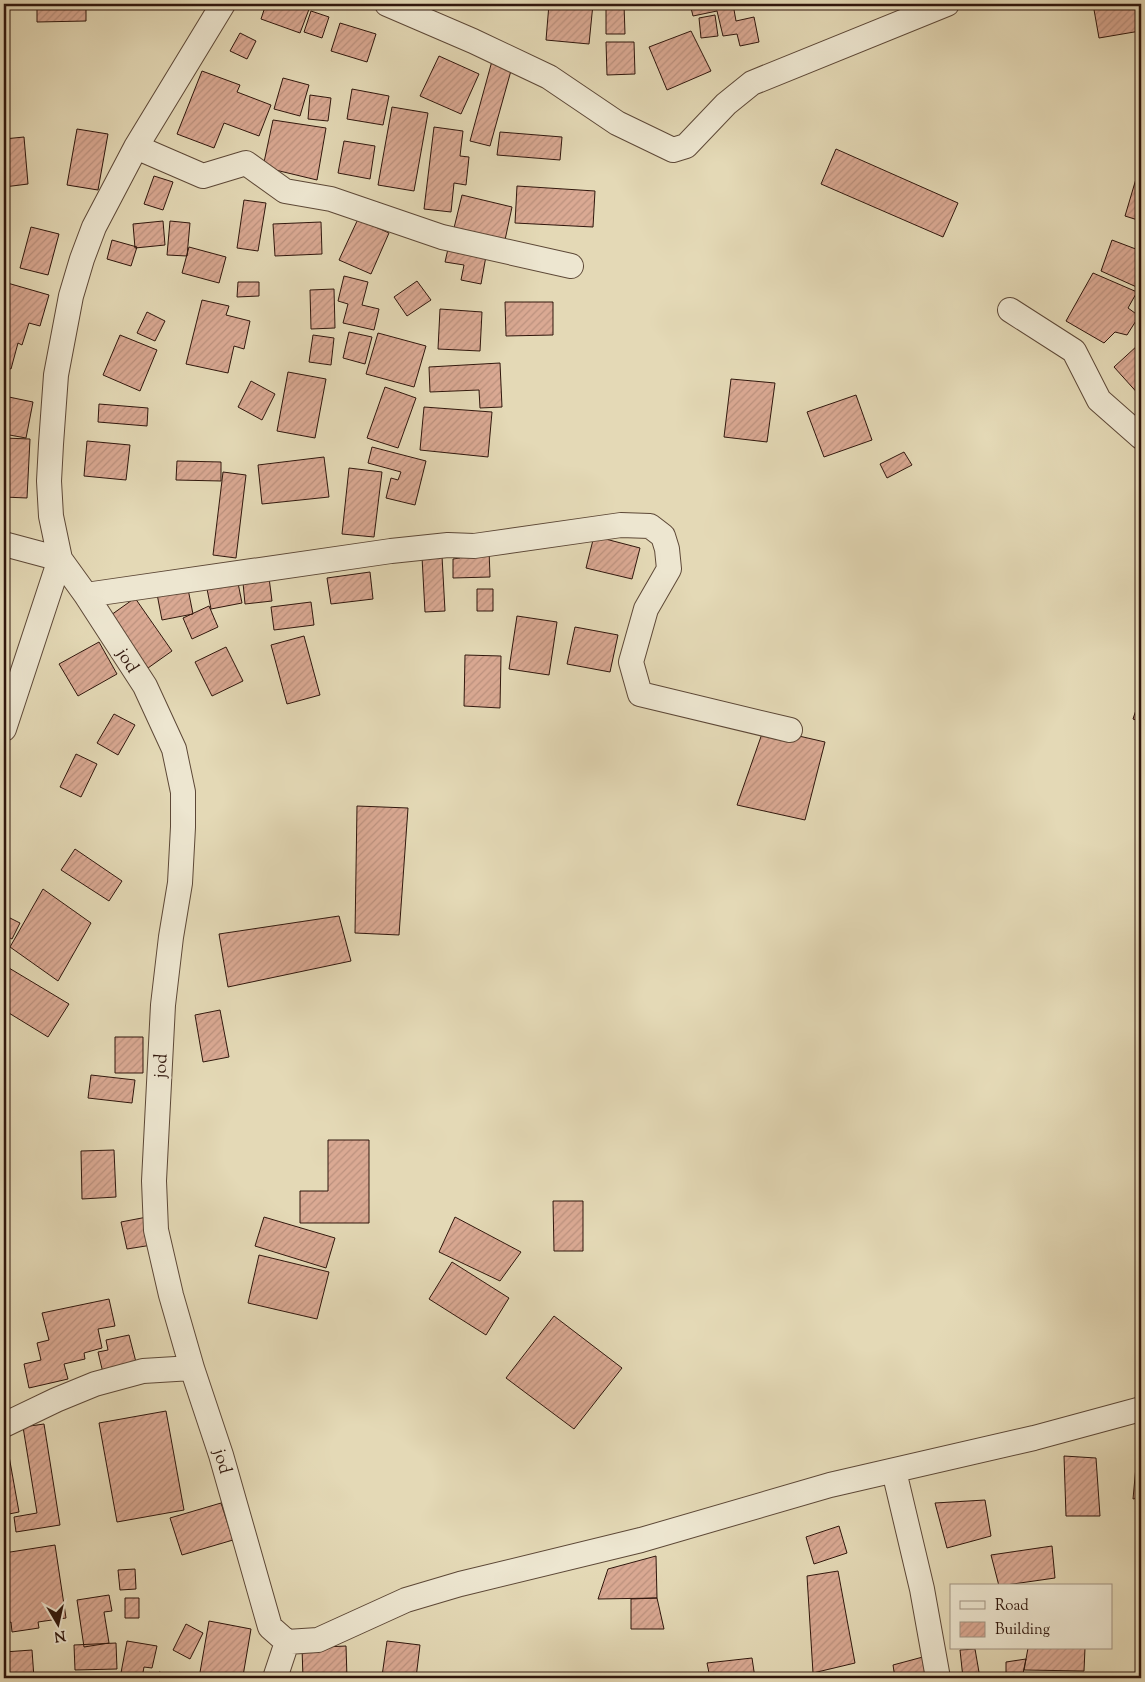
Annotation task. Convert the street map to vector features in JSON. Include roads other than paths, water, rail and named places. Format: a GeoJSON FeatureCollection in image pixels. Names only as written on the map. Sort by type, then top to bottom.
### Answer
{"type":"FeatureCollection","features":[{"type":"Feature","properties":{"kind":"street"},"geometry":{"type":"LineString","coordinates":[[4,729],[60,559],[51,516],[49,481],[56,375],[76,278],[94,227],[136,147],[223,4]]}},
{"type":"Feature","properties":{"kind":"street"},"geometry":{"type":"LineString","coordinates":[[387,4],[473,41],[549,77],[617,124],[673,150],[686,146],[726,104],[752,83],[947,4]]}},
{"type":"Feature","properties":{"kind":"street"},"geometry":{"type":"LineString","coordinates":[[136,147],[203,176],[246,164],[285,191],[330,199],[442,237],[571,266]]}},
{"type":"Feature","properties":{"kind":"street"},"geometry":{"type":"LineString","coordinates":[[1010,310],[1074,351],[1099,400],[1141,437]]}},
{"type":"Feature","properties":{"kind":"street"},"geometry":{"type":"LineString","coordinates":[[86,595],[391,550],[474,546],[621,525],[650,526],[663,536],[667,549],[669,569],[646,609],[631,662],[640,694],[790,730]]}},
{"type":"Feature","properties":{"kind":"street"},"geometry":{"type":"LineString","coordinates":[[4,544],[60,559]]}},
{"type":"Feature","properties":{"kind":"street","name":"jod"},"geometry":{"type":"LineString","coordinates":[[60,559],[86,595],[145,686],[174,749],[183,792],[180,883],[171,937],[163,1006],[154,1180],[156,1230],[171,1294],[192,1368],[221,1455],[270,1627],[287,1642]]}},
{"type":"Feature","properties":{"kind":"street"},"geometry":{"type":"LineString","coordinates":[[4,1425],[95,1384],[143,1371],[192,1368]]}},
{"type":"Feature","properties":{"kind":"street"},"geometry":{"type":"LineString","coordinates":[[275,1678],[287,1642],[318,1640],[406,1600],[460,1584],[640,1540],[830,1486],[1034,1438],[1141,1409]]}},
{"type":"Feature","properties":{"kind":"street"},"geometry":{"type":"LineString","coordinates":[[894,1471],[922,1589],[938,1678]]}}]}
